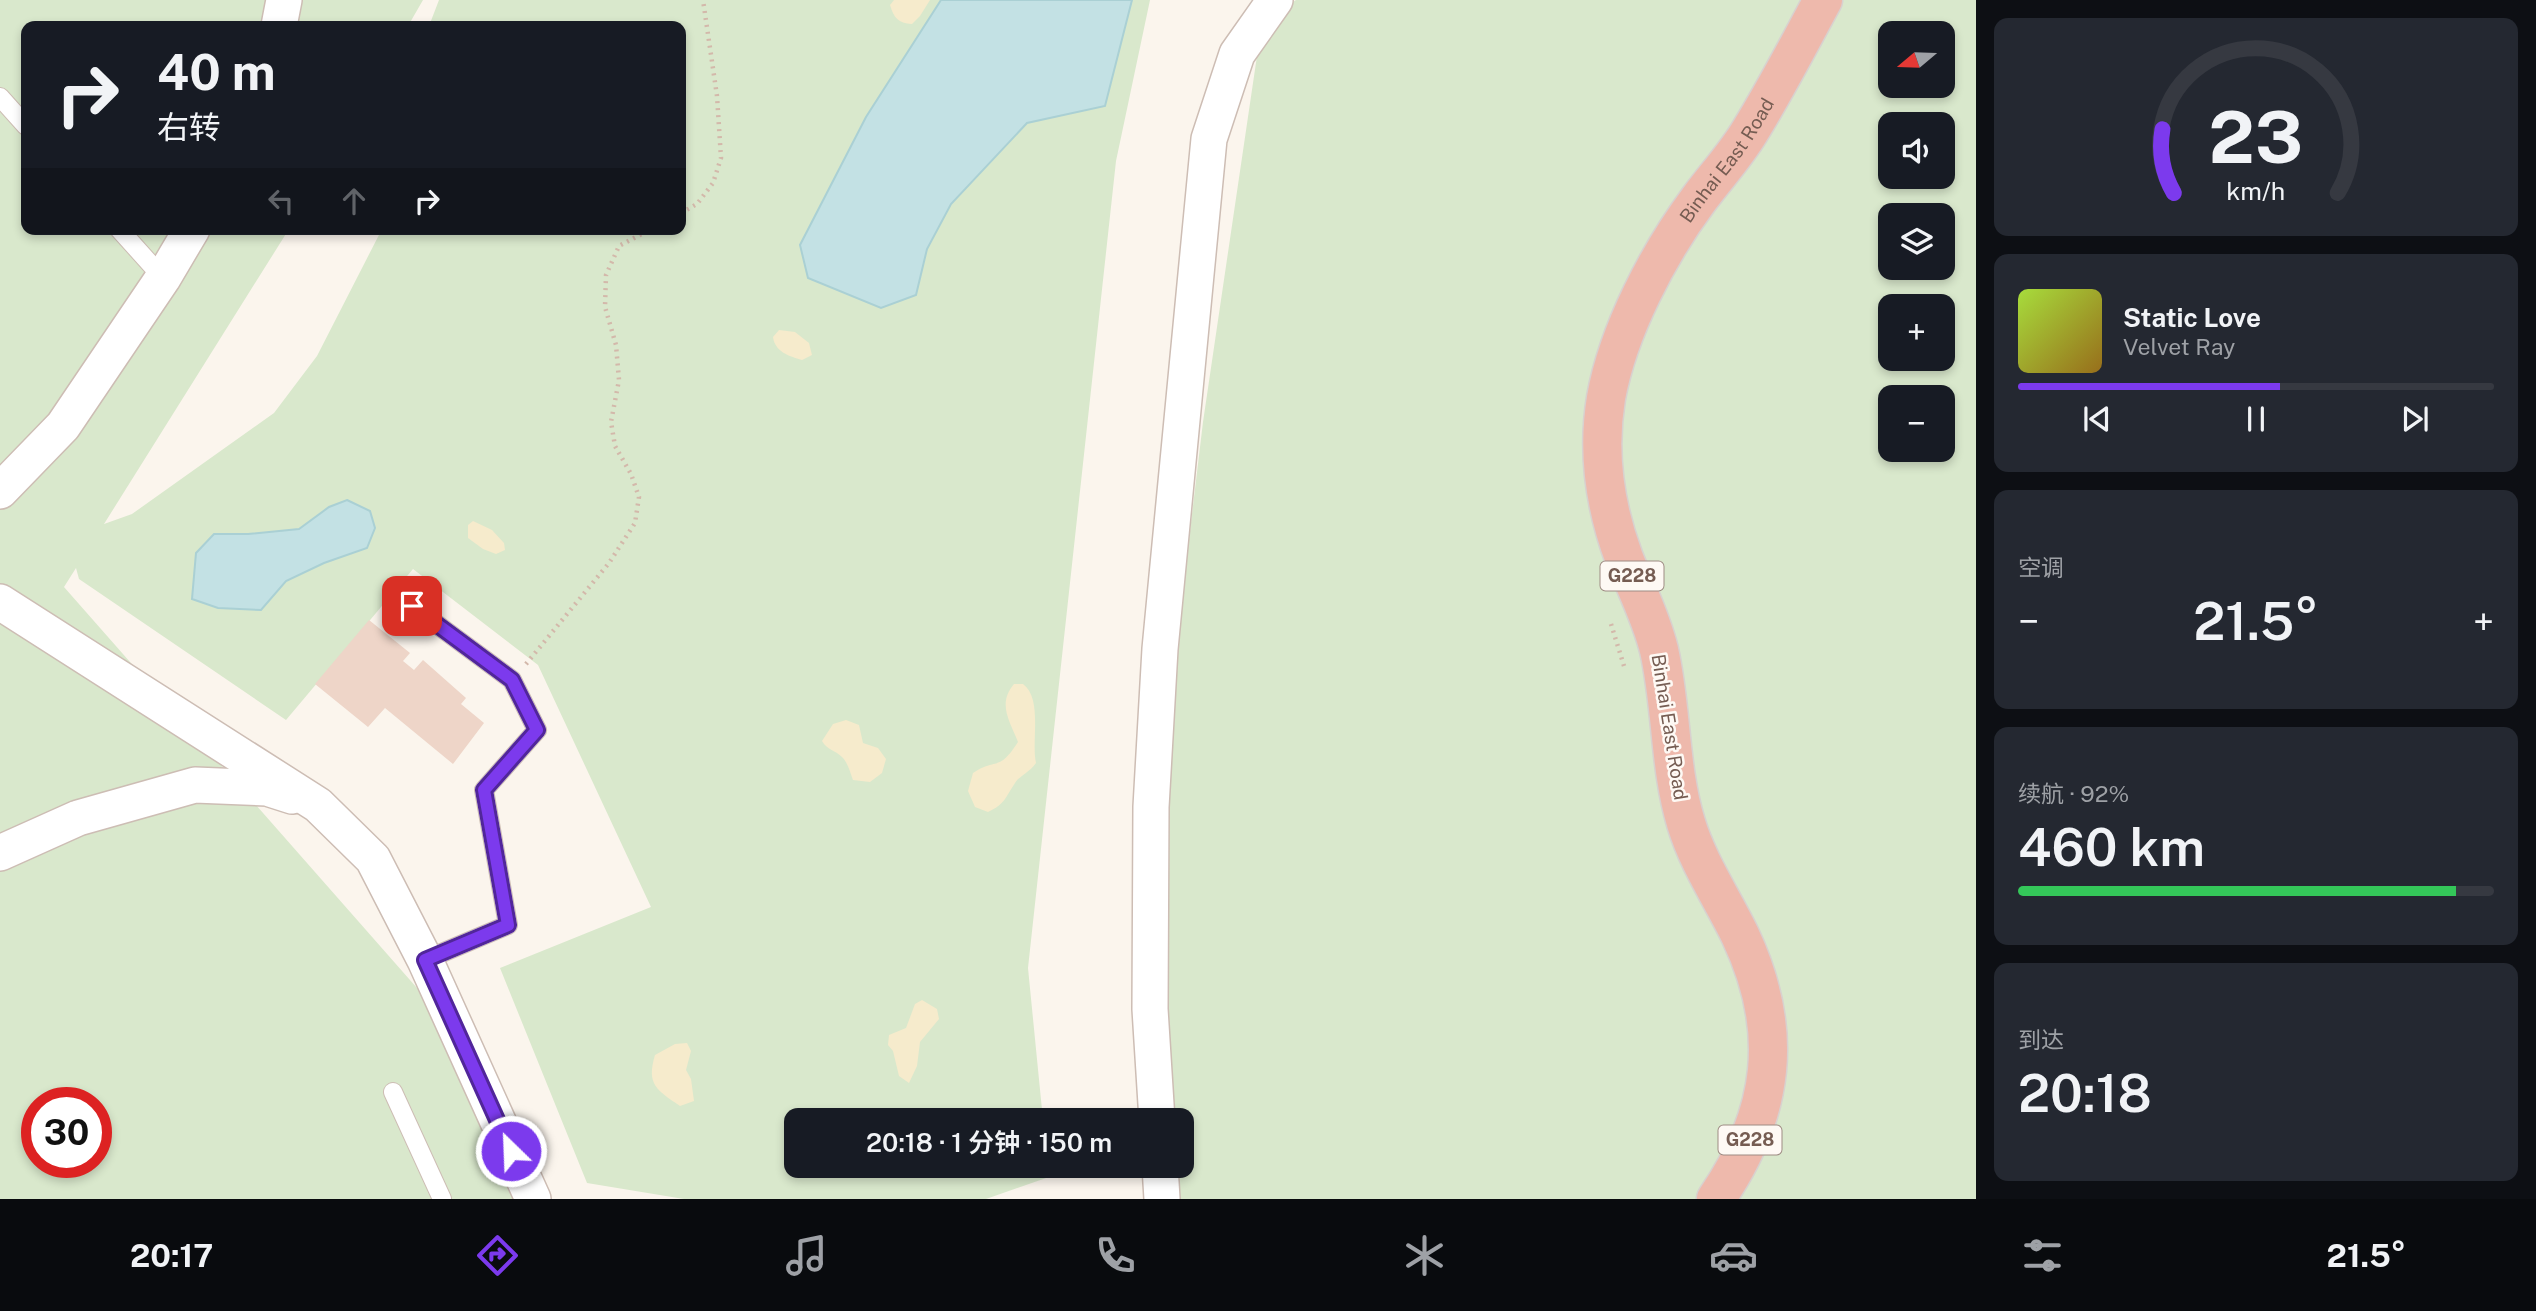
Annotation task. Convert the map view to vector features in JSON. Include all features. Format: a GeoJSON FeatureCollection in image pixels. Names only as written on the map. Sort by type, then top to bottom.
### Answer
{"type":"FeatureCollection","features":[{"type":"Feature","properties":{"kind":"highway","name":"Binhai East Road"},"geometry":{"type":"LineString","coordinates":[[1716,1199],[1748,1146],[1760,1111],[1767,1074],[1765,1004],[1754,968],[1702,863],[1687,825],[1676,784],[1666,690],[1658,649],[1646,608],[1610,517],[1603,477],[1602,435],[1606,397],[1616,362],[1651,275],[1674,235],[1728,163],[1767,101],[1823,0]]}},
{"type":"Feature","properties":{"kind":"street"},"geometry":{"type":"LineString","coordinates":[[280,21],[284,0]]}},
{"type":"Feature","properties":{"kind":"street"},"geometry":{"type":"LineString","coordinates":[[1156,1108],[1150,1009],[1151,807],[1160,649],[1209,139],[1237,54],[1275,0]]}},
{"type":"Feature","properties":{"kind":"street"},"geometry":{"type":"LineString","coordinates":[[0,491],[63,426],[163,278],[188,235]]}},
{"type":"Feature","properties":{"kind":"street"},"geometry":{"type":"LineString","coordinates":[[0,602],[318,805],[373,859],[425,960],[533,1199]]}},
{"type":"Feature","properties":{"kind":"street"},"geometry":{"type":"LineString","coordinates":[[0,853],[78,818],[195,785],[267,788],[318,805]]}},
{"type":"Feature","properties":{"kind":"street"},"geometry":{"type":"LineString","coordinates":[[1161,1178],[1162,1199]]}},
{"type":"Feature","properties":{"kind":"lane"},"geometry":{"type":"LineString","coordinates":[[0,96],[21,120]]}},
{"type":"Feature","properties":{"kind":"lane"},"geometry":{"type":"LineString","coordinates":[[124,235],[163,278]]}},
{"type":"Feature","properties":{"kind":"lane"},"geometry":{"type":"LineString","coordinates":[[412,606],[512,680],[537,730],[484,790],[508,925],[425,960]]}},
{"type":"Feature","properties":{"kind":"lane"},"geometry":{"type":"LineString","coordinates":[[393,1091],[442,1199]]}},
{"type":"Feature","properties":{"kind":"path"},"geometry":{"type":"LineString","coordinates":[[686,210],[697,204],[713,183],[721,158],[717,96],[703,0]]}},
{"type":"Feature","properties":{"kind":"path"},"geometry":{"type":"LineString","coordinates":[[512,680],[610,564],[635,523],[639,497],[631,474],[615,446],[611,422],[619,380],[616,345],[606,307],[606,275],[619,246],[640,235]]}},
{"type":"Feature","properties":{"kind":"green space"},"geometry":{"type":"Polygon","coordinates":[[[0,0],[423,0],[411,21],[21,21],[21,235],[285,235],[104,524],[132,514],[274,413],[317,356],[379,235],[686,235],[686,21],[431,21],[439,0],[1150,0],[1116,161],[1028,968],[1042,1108],[784,1108],[784,1178],[1046,1178],[986,1199],[684,1199],[587,1183],[500,968],[651,907],[538,665],[413,569],[286,720],[79,579],[76,568],[64,587],[439,1013],[522,1199],[0,1199],[0,0]]]}},
{"type":"Feature","properties":{"kind":"green space"},"geometry":{"type":"Polygon","coordinates":[[[1296,0],[1976,0],[1976,1199],[1179,1199],[1176,1178],[1194,1178],[1194,1108],[1168,1108],[1144,917],[1203,422],[1262,22],[1296,0]]]}},
{"type":"Feature","properties":{"kind":"sand"},"geometry":{"type":"Polygon","coordinates":[[[894,0],[930,0],[912,24],[900,21],[895,16],[890,5],[894,0]]]}},
{"type":"Feature","properties":{"kind":"sand"},"geometry":{"type":"Polygon","coordinates":[[[779,330],[795,332],[809,343],[812,355],[802,360],[780,350],[773,337],[779,330]]]}},
{"type":"Feature","properties":{"kind":"sand"},"geometry":{"type":"Polygon","coordinates":[[[473,521],[492,530],[504,543],[505,550],[496,554],[483,549],[468,538],[468,525],[473,521]]]}},
{"type":"Feature","properties":{"kind":"sand"},"geometry":{"type":"Polygon","coordinates":[[[1014,684],[1023,684],[1033,700],[1036,763],[1017,781],[1007,797],[988,812],[975,807],[968,791],[973,773],[1006,758],[1018,742],[1006,706],[1006,699],[1014,684]]]}},
{"type":"Feature","properties":{"kind":"sand"},"geometry":{"type":"Polygon","coordinates":[[[846,720],[859,725],[863,743],[878,748],[886,759],[882,773],[870,782],[853,780],[844,759],[822,741],[833,724],[846,720]]]}},
{"type":"Feature","properties":{"kind":"sand"},"geometry":{"type":"Polygon","coordinates":[[[922,1000],[937,1009],[939,1019],[920,1042],[917,1066],[909,1083],[899,1076],[893,1051],[888,1045],[889,1035],[906,1028],[915,1004],[922,1000]]]}},
{"type":"Feature","properties":{"kind":"sand"},"geometry":{"type":"Polygon","coordinates":[[[687,1043],[691,1051],[686,1070],[691,1079],[694,1101],[680,1106],[660,1091],[652,1073],[655,1055],[675,1044],[687,1043]]]}},
{"type":"Feature","properties":{"kind":"water"},"geometry":{"type":"Polygon","coordinates":[[[941,0],[1132,0],[1105,106],[1027,123],[951,204],[927,249],[916,295],[881,308],[808,278],[800,245],[866,117],[941,0]]]}},
{"type":"Feature","properties":{"kind":"water"},"geometry":{"type":"Polygon","coordinates":[[[347,500],[370,511],[375,528],[367,548],[324,563],[286,581],[261,610],[218,608],[192,599],[196,553],[214,534],[299,529],[329,507],[347,500]]]}},
{"type":"Feature","properties":{"kind":"building"},"geometry":{"type":"Polygon","coordinates":[[[369,620],[410,653],[403,661],[414,670],[423,660],[466,698],[461,704],[484,723],[453,764],[385,708],[368,727],[315,684],[369,620]]]}},
{"type":"Feature","properties":{"kind":"route"},"geometry":{"type":"LineString","coordinates":[[412,606],[512,680],[537,730],[484,790],[508,925],[425,960],[511,1151]]}}]}
